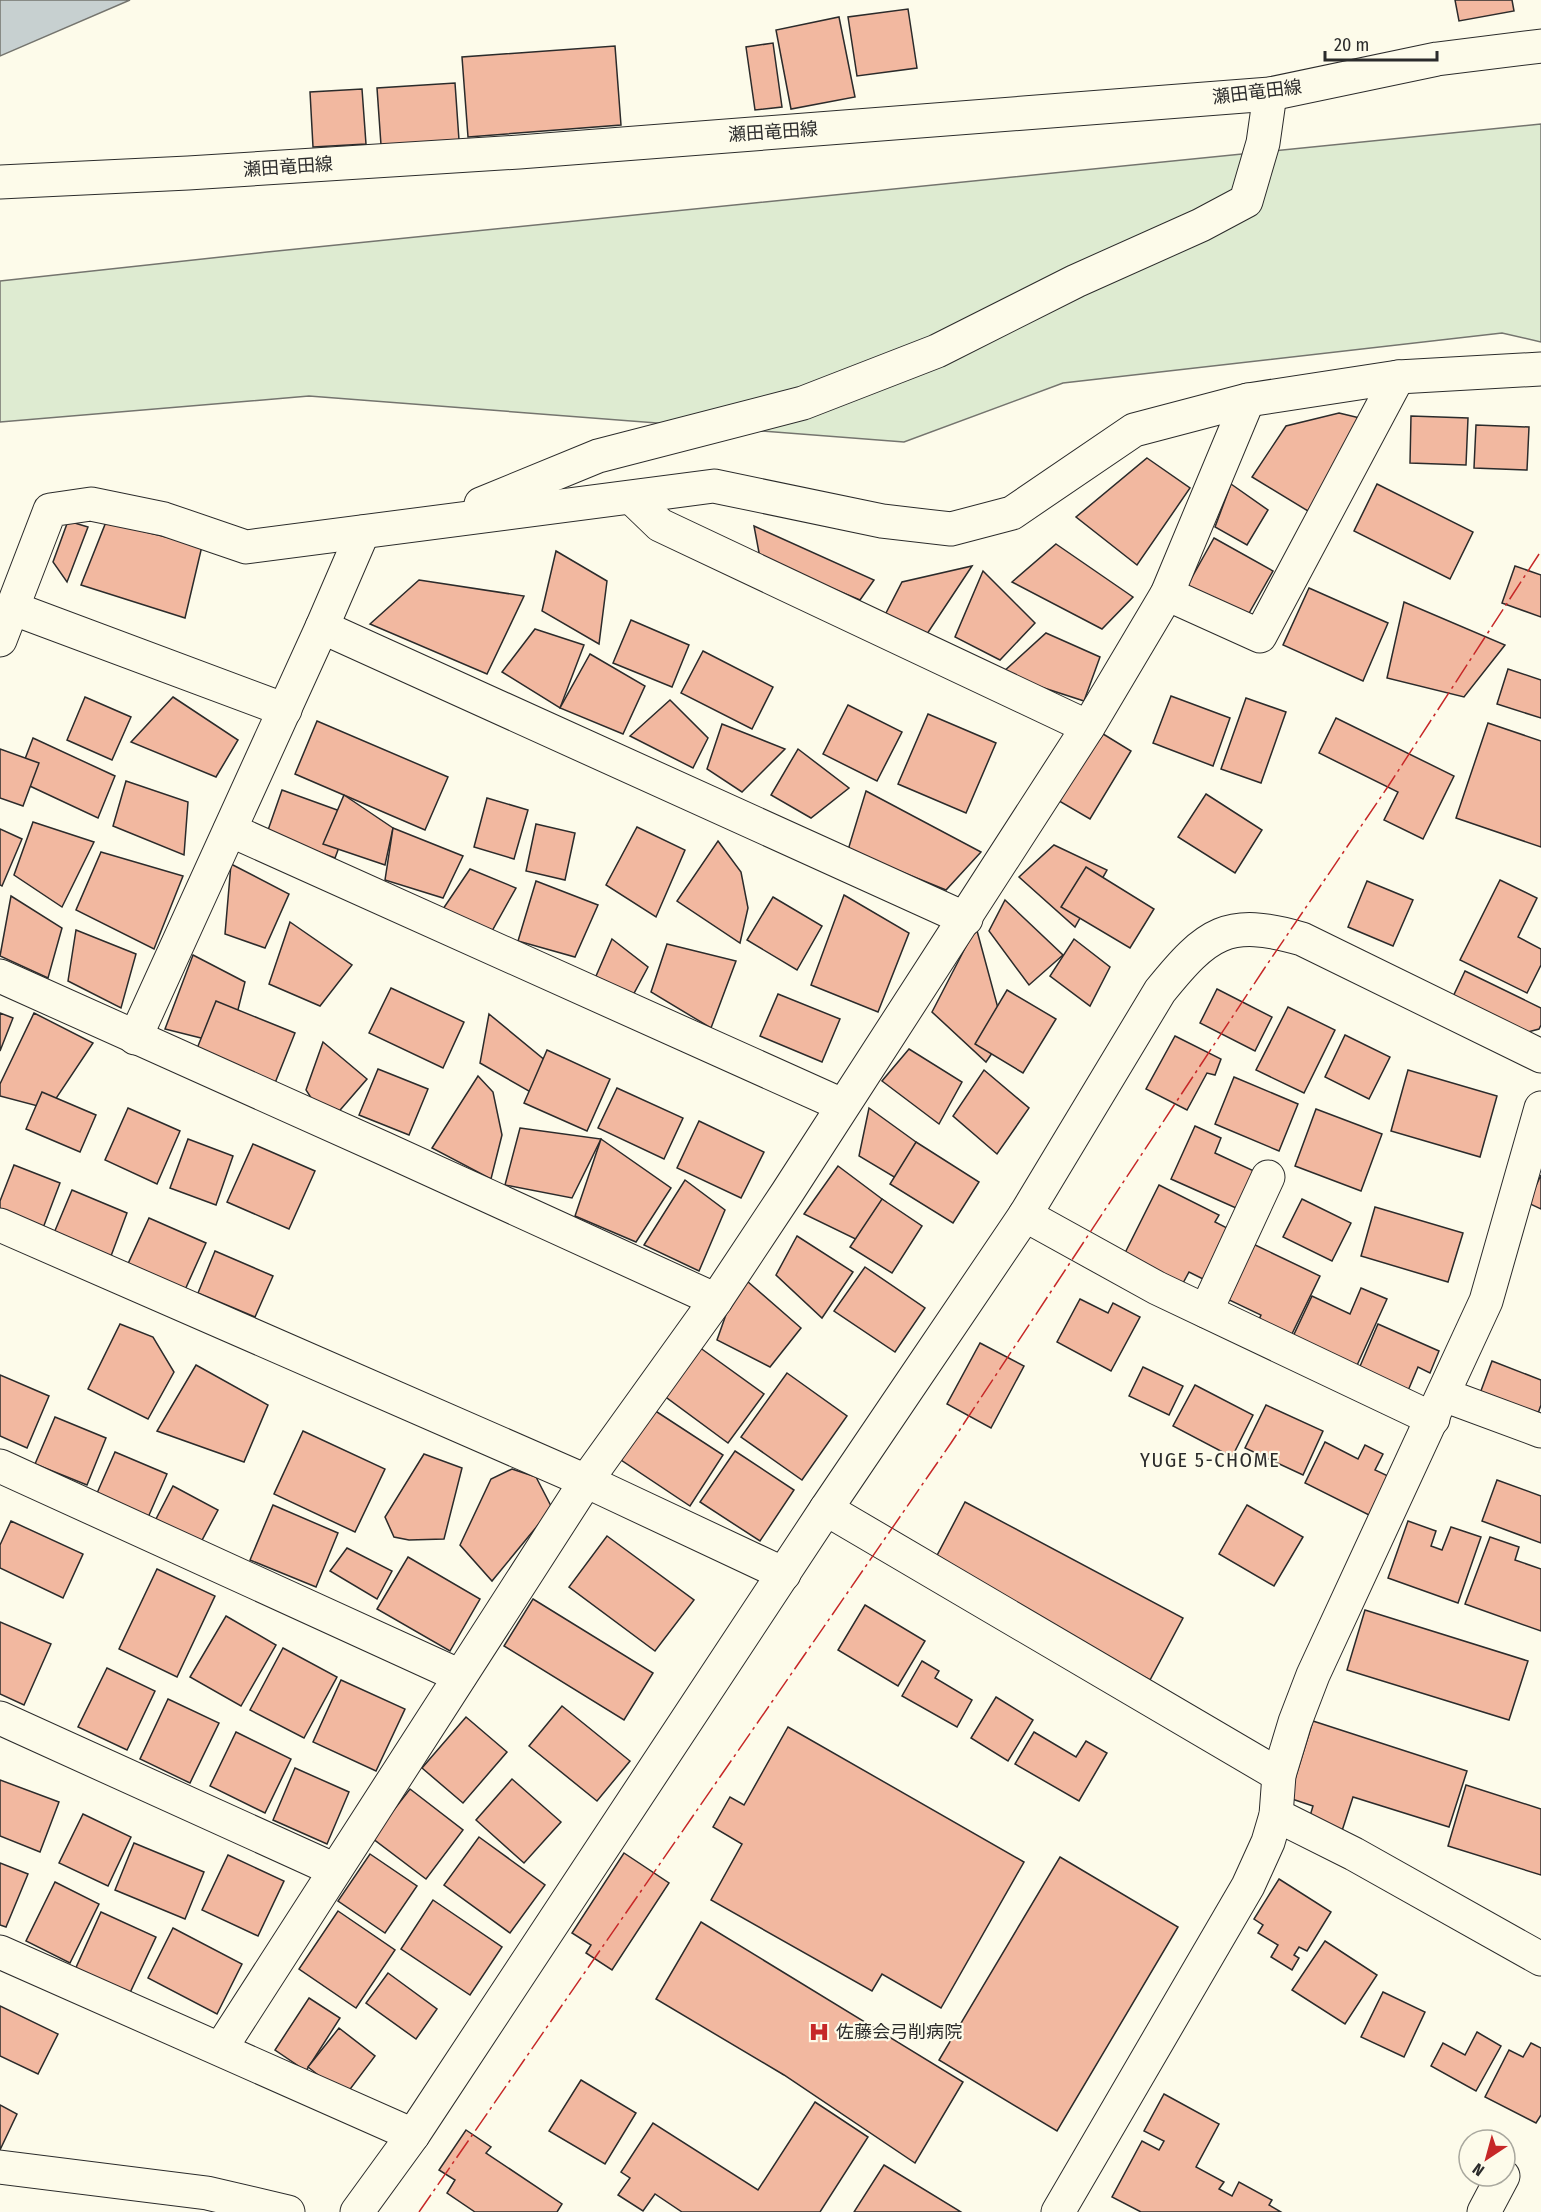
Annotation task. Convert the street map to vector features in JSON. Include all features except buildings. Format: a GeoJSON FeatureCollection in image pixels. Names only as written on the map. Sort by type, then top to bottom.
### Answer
{"type":"FeatureCollection","features":[{"type":"Feature","properties":{"kind":"street","name":"瀬田竜田線"},"geometry":{"type":"LineString","coordinates":[[0,182],[188,173],[496,153],[1270,94],[1437,59],[1541,46]]}},
{"type":"Feature","properties":{"kind":"street"},"geometry":{"type":"LineString","coordinates":[[443,520],[598,456],[803,403],[937,351],[1076,281],[1201,225],[1246,201],[1263,143],[1270,94]]}},
{"type":"Feature","properties":{"kind":"street"},"geometry":{"type":"LineString","coordinates":[[0,640],[50,510],[92,504],[164,519],[246,547],[714,486],[882,522],[951,529],[1012,513],[1134,430],[1248,400],[1398,378],[1541,369]]}},
{"type":"Feature","properties":{"kind":"street"},"geometry":{"type":"LineString","coordinates":[[1167,594],[1260,636],[1398,378]]}},
{"type":"Feature","properties":{"kind":"street"},"geometry":{"type":"LineString","coordinates":[[221,2048],[586,1481],[716,1300],[787,1194],[842,1105],[966,920],[1088,727],[1167,594],[1248,400]]}},
{"type":"Feature","properties":{"kind":"street"},"geometry":{"type":"LineString","coordinates":[[632,498],[660,525],[1088,727]]}},
{"type":"Feature","properties":{"kind":"street"},"geometry":{"type":"LineString","coordinates":[[135,1038],[285,710],[363,532]]}},
{"type":"Feature","properties":{"kind":"street"},"geometry":{"type":"LineString","coordinates":[[12,608],[285,710]]}},
{"type":"Feature","properties":{"kind":"street"},"geometry":{"type":"LineString","coordinates":[[322,627],[966,920]]}},
{"type":"Feature","properties":{"kind":"street"},"geometry":{"type":"LineString","coordinates":[[230,830],[842,1105]]}},
{"type":"Feature","properties":{"kind":"street"},"geometry":{"type":"LineString","coordinates":[[357,2212],[413,2135],[826,1509],[1025,1215],[1160,992],[1185,960],[1201,945],[1233,930],[1248,928],[1274,931],[1302,939],[1541,1056]]}},
{"type":"Feature","properties":{"kind":"street"},"geometry":{"type":"LineString","coordinates":[[0,976],[716,1300]]}},
{"type":"Feature","properties":{"kind":"street"},"geometry":{"type":"LineString","coordinates":[[1058,2212],[1248,1886],[1268,1842],[1276,1815],[1279,1775],[1295,1722],[1313,1675],[1439,1407],[1486,1301],[1541,1108]]}},
{"type":"Feature","properties":{"kind":"street"},"geometry":{"type":"LineString","coordinates":[[1206,1311],[1268,1177]]}},
{"type":"Feature","properties":{"kind":"street"},"geometry":{"type":"LineString","coordinates":[[1025,1215],[1157,1288],[1206,1311],[1439,1407],[1541,1431]]}},
{"type":"Feature","properties":{"kind":"street"},"geometry":{"type":"LineString","coordinates":[[0,1225],[586,1481],[784,1574]]}},
{"type":"Feature","properties":{"kind":"street"},"geometry":{"type":"LineString","coordinates":[[0,1466],[460,1676]]}},
{"type":"Feature","properties":{"kind":"street"},"geometry":{"type":"LineString","coordinates":[[826,1509],[1279,1775]]}},
{"type":"Feature","properties":{"kind":"street"},"geometry":{"type":"LineString","coordinates":[[0,1718],[335,1870]]}},
{"type":"Feature","properties":{"kind":"street"},"geometry":{"type":"LineString","coordinates":[[1276,1815],[1354,1854],[1541,1959]]}},
{"type":"Feature","properties":{"kind":"street"},"geometry":{"type":"LineString","coordinates":[[0,1952],[413,2135]]}},
{"type":"Feature","properties":{"kind":"street"},"geometry":{"type":"LineString","coordinates":[[0,2167],[207,2193],[288,2212]]}},
{"type":"Feature","properties":{"kind":"street"},"geometry":{"type":"LineString","coordinates":[[1484,2212],[1497,2188]]}},
{"type":"Feature","properties":{"kind":"green space"},"geometry":{"type":"Polygon","coordinates":[[[1541,124],[1541,342],[1502,333],[1063,383],[904,442],[309,396],[0,422],[0,281],[1541,124]]]}},
{"type":"Feature","properties":{"kind":"shaded area"},"geometry":{"type":"Polygon","coordinates":[[[0,0],[130,0],[0,56],[0,0]]]}},
{"type":"Feature","properties":{"kind":"power"},"geometry":{"type":"LineString","coordinates":[[419,2212],[951,1443],[1264,969],[1387,788],[1541,551]]}},
{"type":"Feature","properties":{"kind":"place","name":"佐藤会弓削病院"},"geometry":{"type":"Point","coordinates":[819,2032]}},
{"type":"Feature","properties":{"kind":"district","name":"YUGE 5-CHOME"},"geometry":{"type":"Point","coordinates":[1210,1460]}}]}
